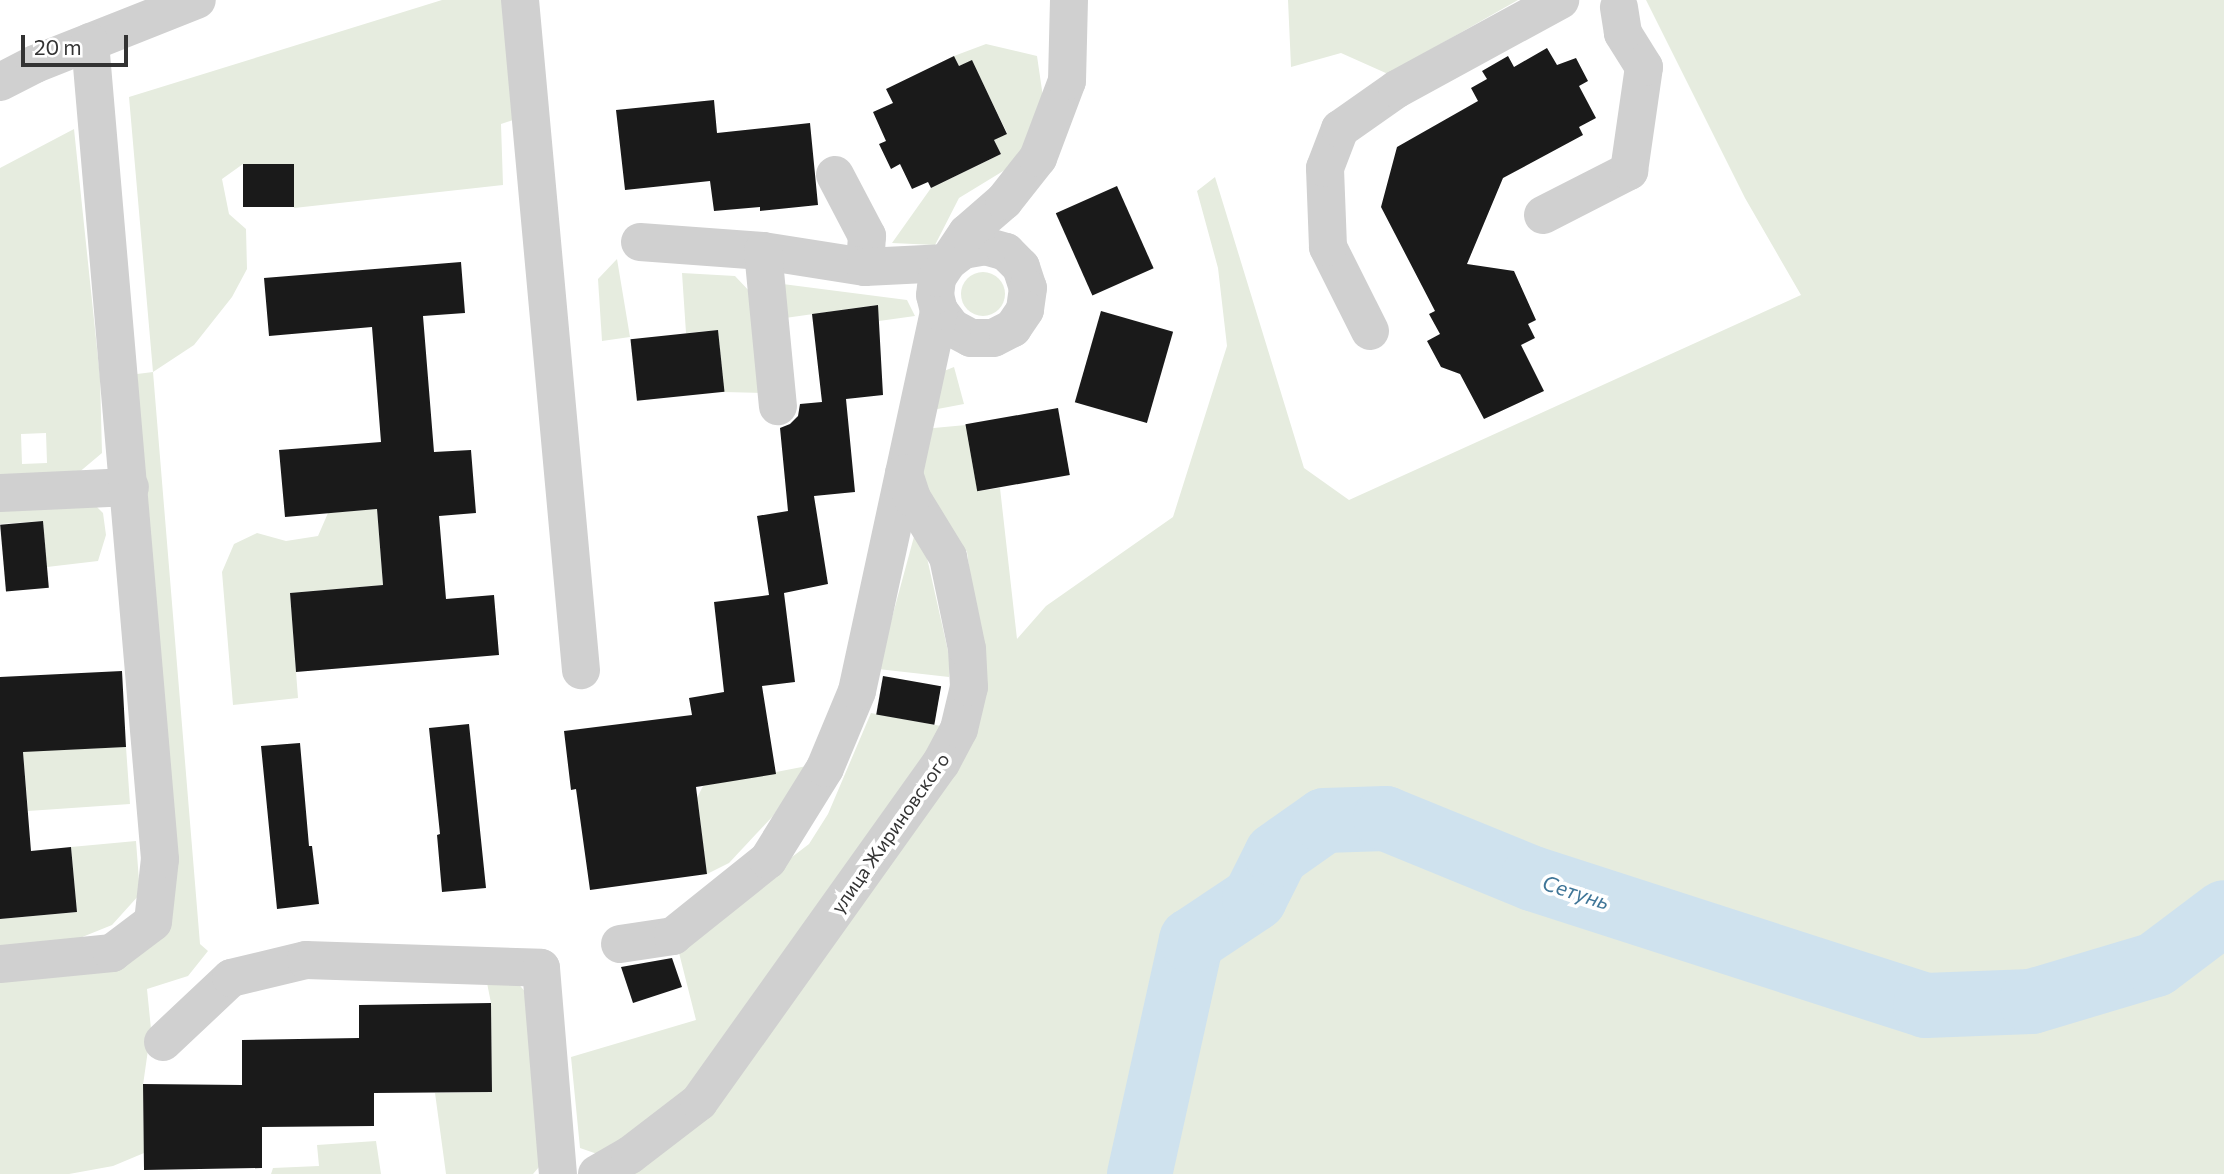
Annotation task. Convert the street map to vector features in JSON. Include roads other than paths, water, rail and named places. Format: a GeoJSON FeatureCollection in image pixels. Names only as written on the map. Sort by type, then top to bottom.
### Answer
{"type":"FeatureCollection","features":[{"type":"Feature","properties":{"kind":"street"},"geometry":{"type":"LineString","coordinates":[[0,82],[90,42],[197,0]]}},
{"type":"Feature","properties":{"kind":"street"},"geometry":{"type":"LineString","coordinates":[[520,0],[581,670]]}},
{"type":"Feature","properties":{"kind":"street"},"geometry":{"type":"LineString","coordinates":[[640,242],[763,251],[865,267],[946,263],[963,250],[985,246],[1006,252],[1021,267],[1028,288],[1025,310],[1013,328],[993,338],[971,338],[952,328],[939,311],[935,295],[937,278],[946,263],[967,233],[1004,201],[1038,158],[1067,81],[1069,0]]}},
{"type":"Feature","properties":{"kind":"street"},"geometry":{"type":"LineString","coordinates":[[1370,331],[1328,247],[1325,168],[1340,130],[1397,89],[1560,0]]}},
{"type":"Feature","properties":{"kind":"street"},"geometry":{"type":"LineString","coordinates":[[1543,215],[1629,170],[1644,68],[1623,33],[1618,3],[1568,0]]}},
{"type":"Feature","properties":{"kind":"street"},"geometry":{"type":"LineString","coordinates":[[0,964],[112,953],[153,922],[160,859],[90,42]]}},
{"type":"Feature","properties":{"kind":"street"},"geometry":{"type":"LineString","coordinates":[[835,175],[867,236],[865,267]]}},
{"type":"Feature","properties":{"kind":"street"},"geometry":{"type":"LineString","coordinates":[[763,251],[778,406]]}},
{"type":"Feature","properties":{"kind":"street"},"geometry":{"type":"LineString","coordinates":[[620,944],[673,936],[768,860],[825,768],[857,691],[939,311]]}},
{"type":"Feature","properties":{"kind":"street","name":"улица Жириновского"},"geometry":{"type":"LineString","coordinates":[[597,1174],[630,1155],[699,1102],[942,764],[959,729],[969,687],[967,649],[948,557],[912,498],[904,474]]}},
{"type":"Feature","properties":{"kind":"street"},"geometry":{"type":"LineString","coordinates":[[0,493],[130,487]]}},
{"type":"Feature","properties":{"kind":"street"},"geometry":{"type":"LineString","coordinates":[[163,1042],[231,978],[306,960],[541,968],[558,1174]]}},
{"type":"Feature","properties":{"kind":"waterway","name":"Сетунь"},"geometry":{"type":"LineString","coordinates":[[1139,1174],[1191,940],[1254,898],[1276,854],[1324,820],[1385,818],[1532,878],[1925,1005],[2031,1001],[2155,964],[2224,912]]}}]}
